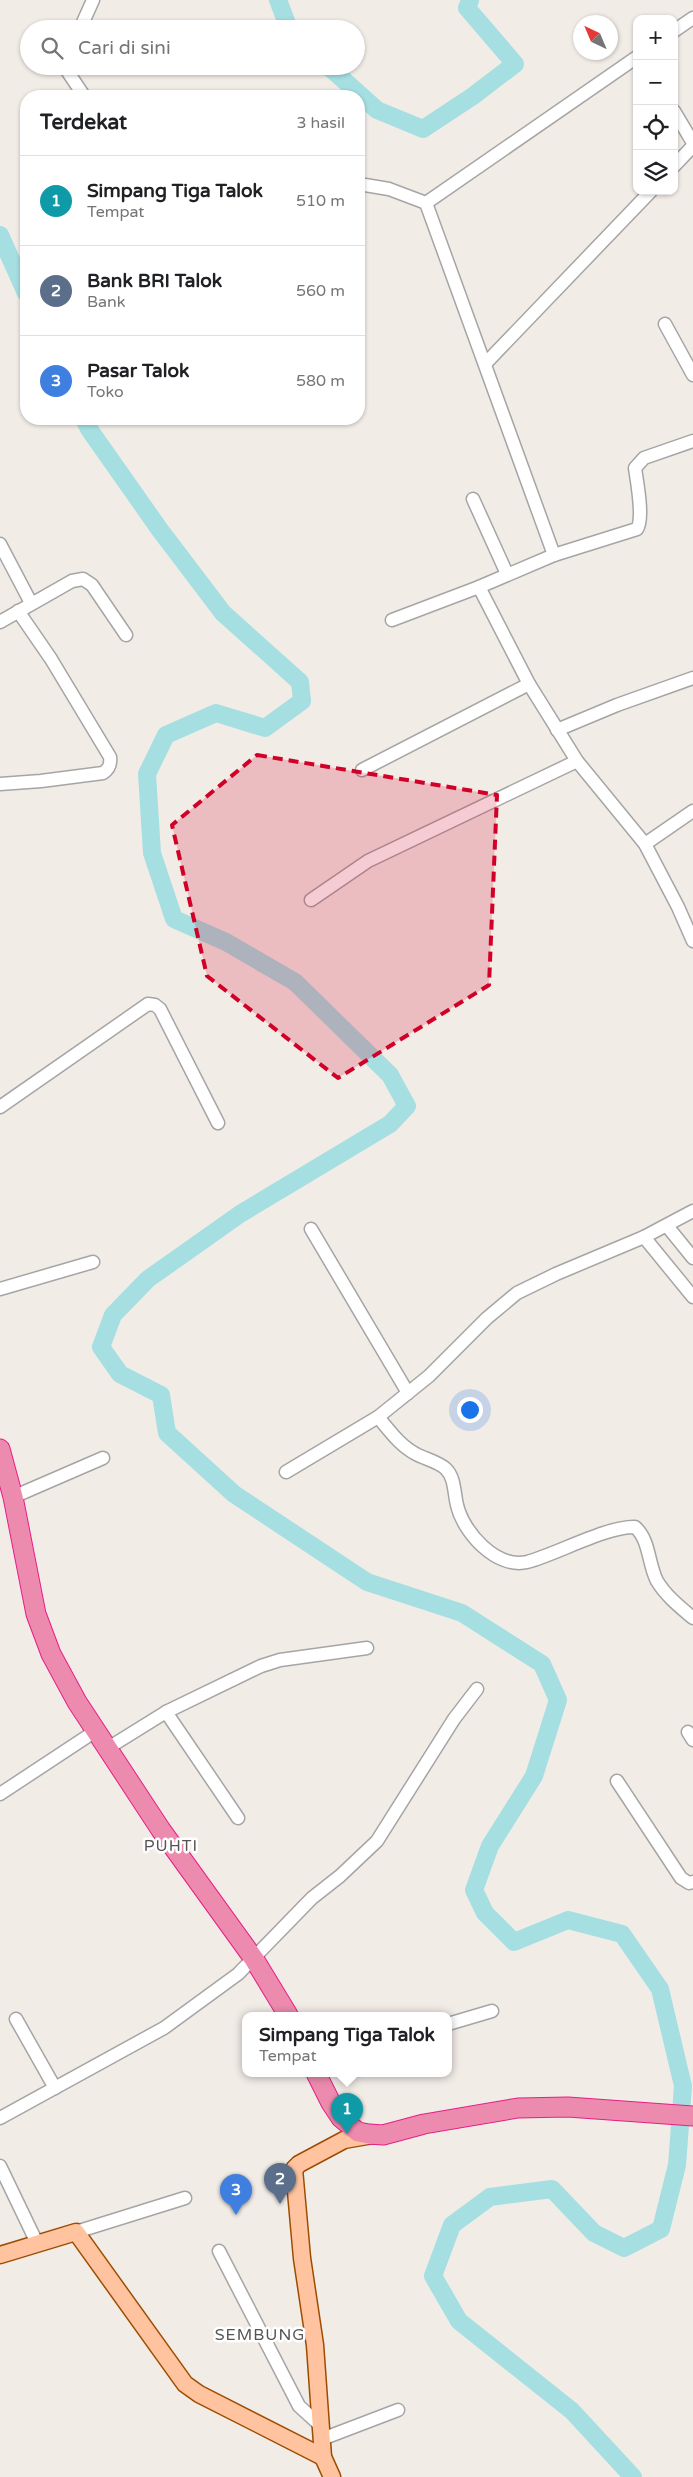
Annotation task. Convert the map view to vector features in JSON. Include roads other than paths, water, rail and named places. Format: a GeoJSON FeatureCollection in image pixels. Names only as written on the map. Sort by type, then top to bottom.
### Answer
{"type":"FeatureCollection","features":[{"type":"Feature","properties":{"kind":"highway"},"geometry":{"type":"LineString","coordinates":[[0,1449],[13,1497],[39,1626],[60,1671],[161,1830],[254,1959],[286,2012]]}},
{"type":"Feature","properties":{"kind":"highway"},"geometry":{"type":"LineString","coordinates":[[318,2077],[330,2103],[341,2118],[358,2132],[384,2135],[424,2124],[518,2108],[568,2107],[693,2116]]}},
{"type":"Feature","properties":{"kind":"main road"},"geometry":{"type":"LineString","coordinates":[[337,2144],[342,2129],[341,2118]]}},
{"type":"Feature","properties":{"kind":"main road"},"geometry":{"type":"LineString","coordinates":[[332,2477],[323,2457],[315,2345],[302,2258],[294,2169],[299,2164],[337,2144],[375,2134]]}},
{"type":"Feature","properties":{"kind":"main road"},"geometry":{"type":"LineString","coordinates":[[0,2255],[76,2232],[185,2384],[199,2394],[323,2457]]}},
{"type":"Feature","properties":{"kind":"street"},"geometry":{"type":"LineString","coordinates":[[84,20],[93,0]]}},
{"type":"Feature","properties":{"kind":"street"},"geometry":{"type":"LineString","coordinates":[[678,28],[693,18]]}},
{"type":"Feature","properties":{"kind":"street"},"geometry":{"type":"LineString","coordinates":[[426,203],[633,60]]}},
{"type":"Feature","properties":{"kind":"street"},"geometry":{"type":"LineString","coordinates":[[70,75],[80,90]]}},
{"type":"Feature","properties":{"kind":"street"},"geometry":{"type":"LineString","coordinates":[[678,118],[693,144],[678,161]]}},
{"type":"Feature","properties":{"kind":"street"},"geometry":{"type":"LineString","coordinates":[[365,185],[389,189],[426,203],[554,556]]}},
{"type":"Feature","properties":{"kind":"street"},"geometry":{"type":"LineString","coordinates":[[485,364],[647,195]]}},
{"type":"Feature","properties":{"kind":"street"},"geometry":{"type":"LineString","coordinates":[[665,324],[693,376]]}},
{"type":"Feature","properties":{"kind":"street"},"geometry":{"type":"LineString","coordinates":[[392,620],[554,556],[637,529],[640,525],[640,508],[635,468],[644,458],[693,441]]}},
{"type":"Feature","properties":{"kind":"street"},"geometry":{"type":"LineString","coordinates":[[473,498],[507,574]]}},
{"type":"Feature","properties":{"kind":"street"},"geometry":{"type":"LineString","coordinates":[[1,548],[32,603]]}},
{"type":"Feature","properties":{"kind":"street"},"geometry":{"type":"LineString","coordinates":[[0,622],[72,581],[83,579],[92,585],[126,635]]}},
{"type":"Feature","properties":{"kind":"street"},"geometry":{"type":"LineString","coordinates":[[479,587],[529,684],[577,761],[645,844],[678,907],[693,941]]}},
{"type":"Feature","properties":{"kind":"street"},"geometry":{"type":"LineString","coordinates":[[0,784],[103,773],[110,767],[111,762],[51,659],[18,611]]}},
{"type":"Feature","properties":{"kind":"street"},"geometry":{"type":"LineString","coordinates":[[557,730],[618,705],[693,678]]}},
{"type":"Feature","properties":{"kind":"street"},"geometry":{"type":"LineString","coordinates":[[362,770],[529,684]]}},
{"type":"Feature","properties":{"kind":"street"},"geometry":{"type":"LineString","coordinates":[[310,900],[368,861],[577,761]]}},
{"type":"Feature","properties":{"kind":"street"},"geometry":{"type":"LineString","coordinates":[[645,844],[693,811]]}},
{"type":"Feature","properties":{"kind":"street"},"geometry":{"type":"LineString","coordinates":[[0,1108],[148,1004],[155,1004],[160,1009],[218,1123]]}},
{"type":"Feature","properties":{"kind":"street"},"geometry":{"type":"LineString","coordinates":[[286,1472],[378,1417],[408,1393],[456,1350],[487,1318],[517,1293],[556,1274],[644,1237],[693,1211]]}},
{"type":"Feature","properties":{"kind":"street"},"geometry":{"type":"LineString","coordinates":[[667,1226],[693,1258]]}},
{"type":"Feature","properties":{"kind":"street"},"geometry":{"type":"LineString","coordinates":[[310,1229],[408,1393]]}},
{"type":"Feature","properties":{"kind":"street"},"geometry":{"type":"LineString","coordinates":[[644,1237],[693,1297]]}},
{"type":"Feature","properties":{"kind":"street"},"geometry":{"type":"LineString","coordinates":[[0,1290],[93,1262]]}},
{"type":"Feature","properties":{"kind":"street"},"geometry":{"type":"LineString","coordinates":[[378,1417],[410,1451],[445,1467],[451,1474],[457,1506],[464,1522],[476,1538],[492,1554],[506,1562],[526,1562],[600,1535],[635,1527],[641,1534],[657,1580],[674,1602],[693,1618]]}},
{"type":"Feature","properties":{"kind":"street"},"geometry":{"type":"LineString","coordinates":[[13,1497],[104,1458]]}},
{"type":"Feature","properties":{"kind":"street"},"geometry":{"type":"LineString","coordinates":[[108,1748],[166,1712],[261,1666],[280,1660],[367,1648]]}},
{"type":"Feature","properties":{"kind":"street"},"geometry":{"type":"LineString","coordinates":[[0,2118],[164,2028],[188,2012],[254,1959],[312,1898],[340,1876],[377,1842],[392,1822],[454,1720],[477,1689]]}},
{"type":"Feature","properties":{"kind":"street"},"geometry":{"type":"LineString","coordinates":[[166,1712],[238,1818]]}},
{"type":"Feature","properties":{"kind":"street"},"geometry":{"type":"LineString","coordinates":[[0,1794],[97,1730]]}},
{"type":"Feature","properties":{"kind":"street"},"geometry":{"type":"LineString","coordinates":[[617,1781],[681,1878],[688,1883],[693,1882]]}},
{"type":"Feature","properties":{"kind":"street"},"geometry":{"type":"LineString","coordinates":[[452,2023],[492,2011]]}},
{"type":"Feature","properties":{"kind":"street"},"geometry":{"type":"LineString","coordinates":[[16,2019],[55,2088]]}},
{"type":"Feature","properties":{"kind":"street"},"geometry":{"type":"LineString","coordinates":[[0,2166],[37,2243]]}},
{"type":"Feature","properties":{"kind":"street"},"geometry":{"type":"LineString","coordinates":[[76,2232],[185,2198]]}},
{"type":"Feature","properties":{"kind":"street"},"geometry":{"type":"LineString","coordinates":[[219,2251],[299,2406],[322,2433],[398,2410]]}},
{"type":"Feature","properties":{"kind":"waterway"},"geometry":{"type":"LineString","coordinates":[[278,0],[286,20]]}},
{"type":"Feature","properties":{"kind":"waterway"},"geometry":{"type":"LineString","coordinates":[[365,99],[377,110],[423,129],[473,96],[515,64],[467,8],[470,0]]}},
{"type":"Feature","properties":{"kind":"waterway"},"geometry":{"type":"LineString","coordinates":[[338,75],[355,90]]}},
{"type":"Feature","properties":{"kind":"waterway"},"geometry":{"type":"LineString","coordinates":[[0,235],[20,280]]}},
{"type":"Feature","properties":{"kind":"waterway"},"geometry":{"type":"LineString","coordinates":[[87,425],[160,530],[223,613],[300,682],[302,701],[265,728],[216,713],[166,735],[147,774],[152,853],[174,919],[226,942],[295,982],[390,1075],[407,1106],[390,1124],[240,1214],[148,1279],[113,1315],[101,1347],[120,1374],[161,1395],[167,1433],[234,1494],[367,1582],[462,1613],[542,1664],[558,1700],[534,1776],[490,1846],[474,1890],[485,1913],[514,1942],[568,1920],[622,1934],[660,1989],[683,2086],[677,2165],[661,2229],[624,2248],[594,2233],[552,2189],[490,2197],[452,2225],[433,2276],[459,2321],[572,2411],[633,2477]]}},
{"type":"Feature","properties":{"kind":"place","name":"Simpang Tiga Talok"},"geometry":{"type":"Point","coordinates":[347,2134]}},
{"type":"Feature","properties":{"kind":"place","name":"Bank BRI Talok"},"geometry":{"type":"Point","coordinates":[280,2204]}},
{"type":"Feature","properties":{"kind":"place","name":"Pasar Talok"},"geometry":{"type":"Point","coordinates":[236,2215]}},
{"type":"Feature","properties":{"kind":"district","name":"PUHTI"},"geometry":{"type":"Point","coordinates":[171,1846]}},
{"type":"Feature","properties":{"kind":"district","name":"SEMBUNG"},"geometry":{"type":"Point","coordinates":[260,2335]}}]}
